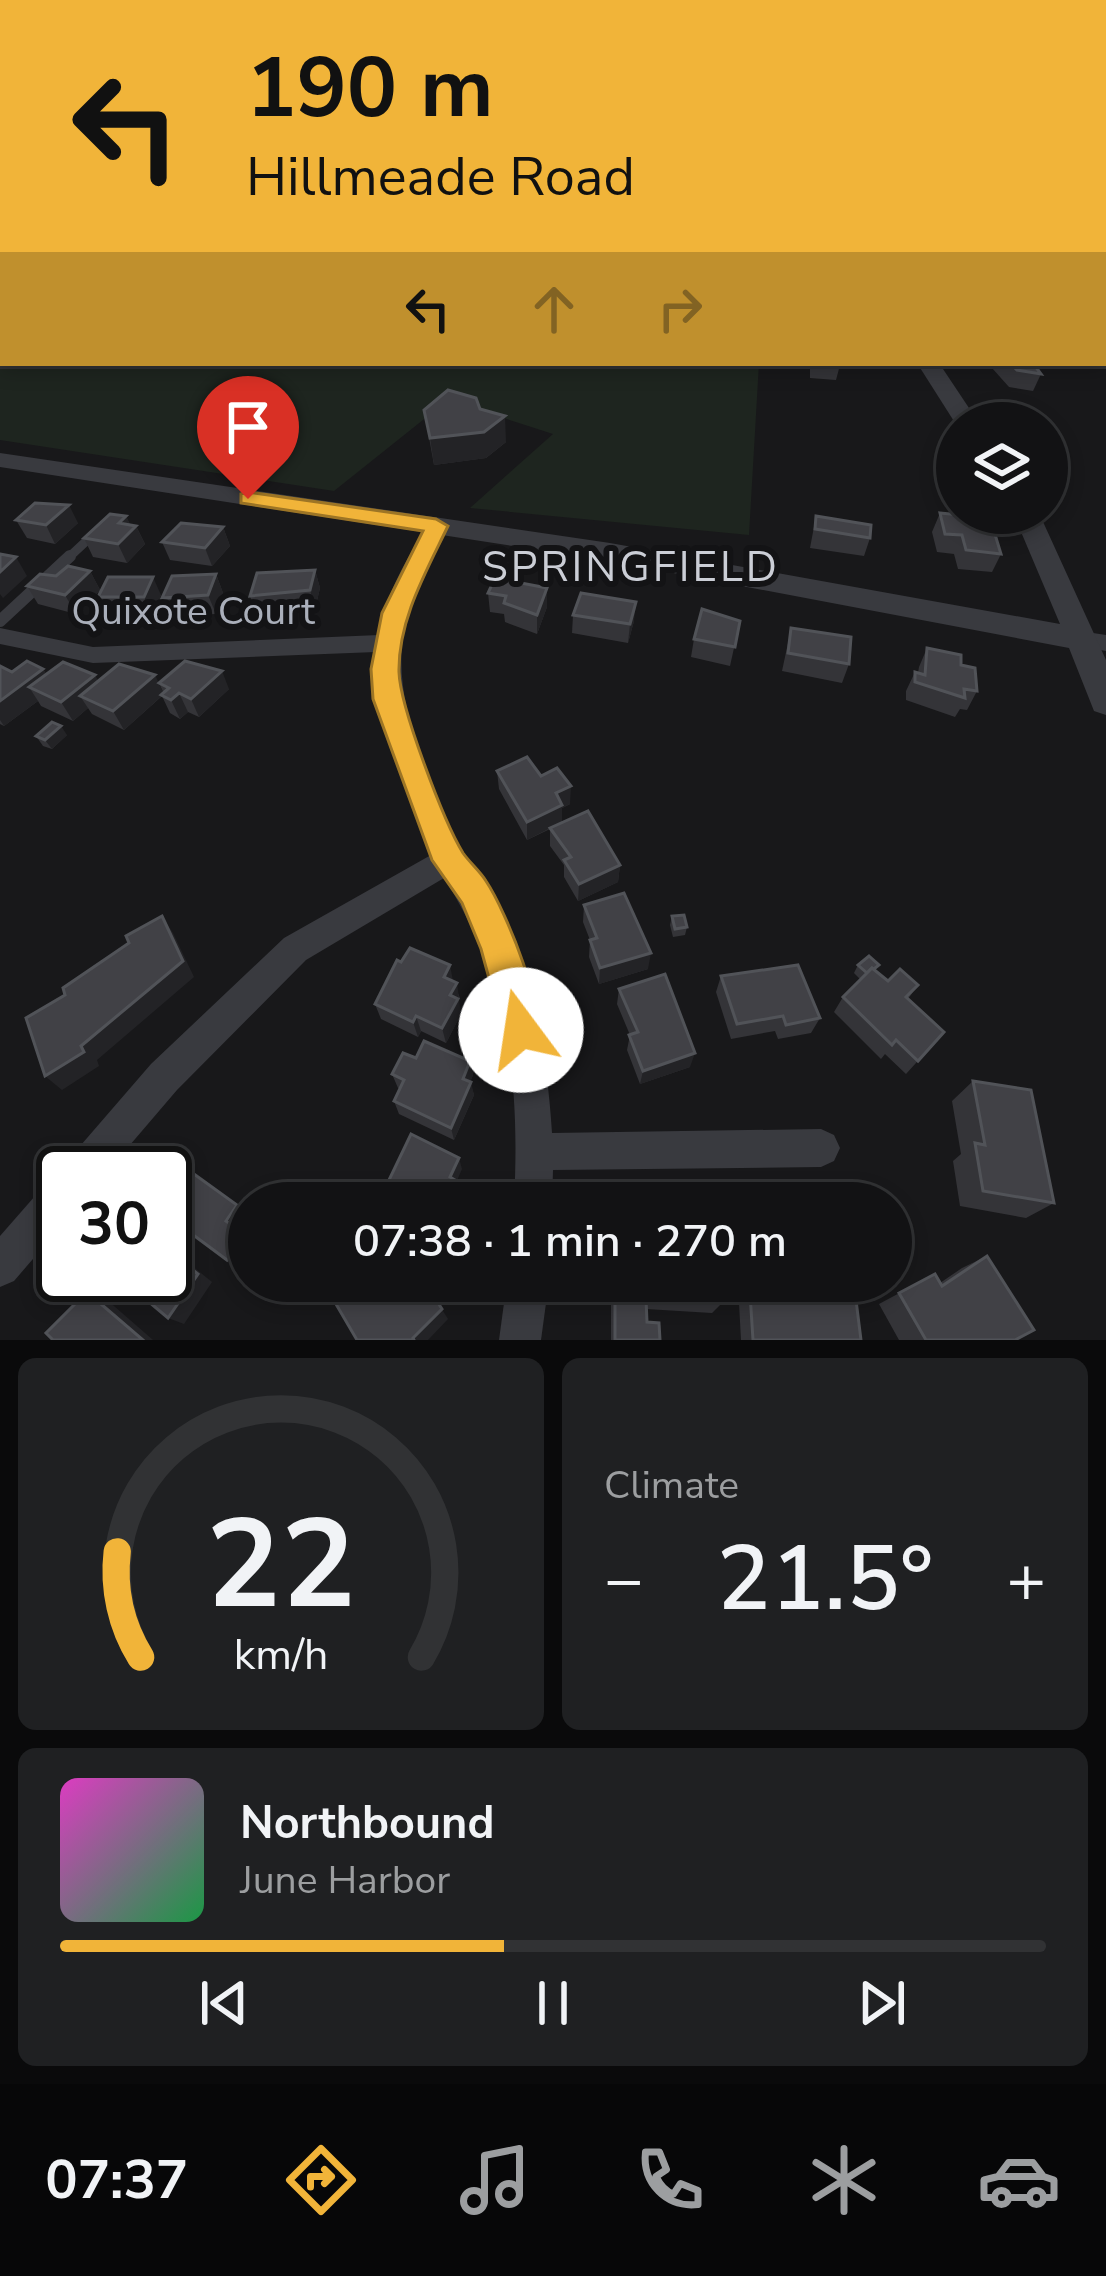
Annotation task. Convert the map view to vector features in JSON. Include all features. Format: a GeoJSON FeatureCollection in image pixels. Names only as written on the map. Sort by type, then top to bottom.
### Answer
{"type":"FeatureCollection","features":[{"type":"Feature","properties":{"kind":"street"},"geometry":{"type":"LineString","coordinates":[[930,366],[953,402]]}},
{"type":"Feature","properties":{"kind":"street"},"geometry":{"type":"LineString","coordinates":[[0,460],[629,555],[1093,641]]}},
{"type":"Feature","properties":{"kind":"street"},"geometry":{"type":"LineString","coordinates":[[436,526],[403,586],[388,644],[387,699],[449,860],[475,893],[509,980],[529,1066],[534,1182]]}},
{"type":"Feature","properties":{"kind":"street"},"geometry":{"type":"LineString","coordinates":[[1037,534],[1093,641],[1106,702]]}},
{"type":"Feature","properties":{"kind":"street","name":"Quixote Court"},"geometry":{"type":"LineString","coordinates":[[0,636],[93,655],[388,644]]}},
{"type":"Feature","properties":{"kind":"street"},"geometry":{"type":"LineString","coordinates":[[104,1146],[164,1076],[295,949],[449,860]]}},
{"type":"Feature","properties":{"kind":"street"},"geometry":{"type":"LineString","coordinates":[[536,1152],[820,1148]]}},
{"type":"Feature","properties":{"kind":"street"},"geometry":{"type":"LineString","coordinates":[[0,1267],[36,1225]]}},
{"type":"Feature","properties":{"kind":"street"},"geometry":{"type":"LineString","coordinates":[[520,1340],[525,1302]]}},
{"type":"Feature","properties":{"kind":"lane"},"geometry":{"type":"LineString","coordinates":[[0,621],[98,531]]}},
{"type":"Feature","properties":{"kind":"shaded area"},"geometry":{"type":"Polygon","coordinates":[[[0,366],[759,366],[749,535],[470,508],[553,434],[448,400],[334,491],[0,440],[0,366]]]}},
{"type":"Feature","properties":{"kind":"building"},"geometry":{"type":"Polygon","coordinates":[[[1013,366],[1035,366],[1041,374],[1013,366]]]}},
{"type":"Feature","properties":{"kind":"building"},"geometry":{"type":"Polygon","coordinates":[[[448,390],[476,398],[480,409],[505,416],[484,432],[430,438],[424,410],[448,390]]]}},
{"type":"Feature","properties":{"kind":"building"},"geometry":{"type":"Polygon","coordinates":[[[35,503],[69,505],[46,525],[16,520],[35,503]]]}},
{"type":"Feature","properties":{"kind":"building"},"geometry":{"type":"Polygon","coordinates":[[[110,514],[126,516],[119,523],[136,526],[118,544],[84,538],[110,514]]]}},
{"type":"Feature","properties":{"kind":"building"},"geometry":{"type":"Polygon","coordinates":[[[816,516],[871,525],[870,538],[815,529],[816,516]]]}},
{"type":"Feature","properties":{"kind":"building"},"geometry":{"type":"Polygon","coordinates":[[[181,523],[223,527],[205,548],[162,542],[181,523]]]}},
{"type":"Feature","properties":{"kind":"building"},"geometry":{"type":"Polygon","coordinates":[[[945,534],[995,534],[1001,554],[966,550],[962,535],[945,534]]]}},
{"type":"Feature","properties":{"kind":"building"},"geometry":{"type":"Polygon","coordinates":[[[0,554],[16,557],[0,572],[0,554]]]}},
{"type":"Feature","properties":{"kind":"building"},"geometry":{"type":"Polygon","coordinates":[[[68,566],[90,571],[65,595],[27,586],[40,574],[56,576],[68,566]]]}},
{"type":"Feature","properties":{"kind":"building"},"geometry":{"type":"Polygon","coordinates":[[[315,570],[310,590],[250,596],[257,573],[315,570]]]}},
{"type":"Feature","properties":{"kind":"building"},"geometry":{"type":"Polygon","coordinates":[[[216,574],[208,595],[162,598],[172,576],[216,574]]]}},
{"type":"Feature","properties":{"kind":"building"},"geometry":{"type":"Polygon","coordinates":[[[108,577],[153,577],[144,597],[98,597],[108,577]]]}},
{"type":"Feature","properties":{"kind":"building"},"geometry":{"type":"Polygon","coordinates":[[[495,578],[547,588],[537,615],[504,603],[506,596],[488,593],[495,578]]]}},
{"type":"Feature","properties":{"kind":"building"},"geometry":{"type":"Polygon","coordinates":[[[581,593],[636,602],[630,624],[573,615],[581,593]]]}},
{"type":"Feature","properties":{"kind":"building"},"geometry":{"type":"Polygon","coordinates":[[[702,609],[740,621],[735,647],[694,639],[702,609]]]}},
{"type":"Feature","properties":{"kind":"building"},"geometry":{"type":"Polygon","coordinates":[[[791,628],[851,637],[849,664],[788,653],[791,628]]]}},
{"type":"Feature","properties":{"kind":"building"},"geometry":{"type":"Polygon","coordinates":[[[927,648],[961,655],[961,665],[975,668],[977,691],[964,689],[965,698],[915,682],[915,672],[925,675],[927,648]]]}},
{"type":"Feature","properties":{"kind":"building"},"geometry":{"type":"Polygon","coordinates":[[[27,661],[43,669],[0,701],[0,666],[12,672],[27,661]]]}},
{"type":"Feature","properties":{"kind":"building"},"geometry":{"type":"Polygon","coordinates":[[[185,661],[222,671],[191,699],[179,693],[171,700],[161,695],[169,688],[159,683],[185,661]]]}},
{"type":"Feature","properties":{"kind":"building"},"geometry":{"type":"Polygon","coordinates":[[[63,662],[95,675],[61,702],[29,687],[63,662]]]}},
{"type":"Feature","properties":{"kind":"building"},"geometry":{"type":"Polygon","coordinates":[[[119,664],[155,675],[113,711],[80,696],[119,664]]]}},
{"type":"Feature","properties":{"kind":"building"},"geometry":{"type":"Polygon","coordinates":[[[52,722],[61,726],[45,740],[36,736],[52,722]]]}},
{"type":"Feature","properties":{"kind":"building"},"geometry":{"type":"Polygon","coordinates":[[[527,757],[541,776],[557,768],[571,786],[556,793],[562,805],[527,822],[497,771],[527,757]]]}},
{"type":"Feature","properties":{"kind":"building"},"geometry":{"type":"Polygon","coordinates":[[[588,811],[620,865],[579,884],[564,860],[571,857],[550,828],[588,811]]]}},
{"type":"Feature","properties":{"kind":"building"},"geometry":{"type":"Polygon","coordinates":[[[624,893],[651,953],[600,968],[590,940],[597,938],[584,905],[624,893]]]}},
{"type":"Feature","properties":{"kind":"building"},"geometry":{"type":"Polygon","coordinates":[[[684,915],[687,927],[675,929],[672,916],[684,915]]]}},
{"type":"Feature","properties":{"kind":"building"},"geometry":{"type":"Polygon","coordinates":[[[162,916],[183,961],[81,1046],[84,1052],[45,1076],[26,1018],[65,995],[63,988],[129,943],[126,936],[162,916]]]}},
{"type":"Feature","properties":{"kind":"building"},"geometry":{"type":"Polygon","coordinates":[[[410,948],[450,965],[444,977],[457,983],[450,995],[458,999],[442,1028],[416,1016],[413,1022],[375,1004],[397,960],[401,962],[410,948]]]}},
{"type":"Feature","properties":{"kind":"building"},"geometry":{"type":"Polygon","coordinates":[[[869,956],[879,965],[867,973],[858,965],[869,956]]]}},
{"type":"Feature","properties":{"kind":"building"},"geometry":{"type":"Polygon","coordinates":[[[798,965],[820,1018],[786,1025],[783,1016],[737,1024],[721,976],[798,965]]]}},
{"type":"Feature","properties":{"kind":"building"},"geometry":{"type":"Polygon","coordinates":[[[872,968],[888,981],[900,969],[918,985],[906,997],[944,1032],[918,1061],[896,1040],[892,1045],[843,997],[872,968]]]}},
{"type":"Feature","properties":{"kind":"building"},"geometry":{"type":"Polygon","coordinates":[[[665,974],[695,1053],[643,1071],[629,1035],[638,1032],[619,989],[665,974]]]}},
{"type":"Feature","properties":{"kind":"building"},"geometry":{"type":"Polygon","coordinates":[[[424,1041],[470,1061],[463,1079],[471,1082],[451,1128],[394,1101],[404,1080],[392,1074],[403,1053],[416,1058],[424,1041]]]}},
{"type":"Feature","properties":{"kind":"building"},"geometry":{"type":"Polygon","coordinates":[[[973,1081],[1031,1090],[1054,1203],[983,1191],[975,1143],[985,1145],[973,1081]]]}},
{"type":"Feature","properties":{"kind":"building"},"geometry":{"type":"Polygon","coordinates":[[[411,1134],[459,1158],[450,1177],[454,1182],[388,1182],[411,1134]]]}},
{"type":"Feature","properties":{"kind":"building"},"geometry":{"type":"Polygon","coordinates":[[[192,1173],[228,1199],[227,1260],[192,1234],[192,1173]]]}},
{"type":"Feature","properties":{"kind":"building"},"geometry":{"type":"Polygon","coordinates":[[[987,1256],[1034,1330],[1015,1340],[926,1340],[904,1302],[912,1302],[912,1286],[935,1274],[942,1286],[987,1256]]]}},
{"type":"Feature","properties":{"kind":"building"},"geometry":{"type":"Polygon","coordinates":[[[77,1302],[99,1302],[143,1340],[53,1340],[46,1333],[77,1302]]]}},
{"type":"Feature","properties":{"kind":"building"},"geometry":{"type":"Polygon","coordinates":[[[149,1302],[179,1302],[168,1318],[149,1302]]]}},
{"type":"Feature","properties":{"kind":"building"},"geometry":{"type":"Polygon","coordinates":[[[335,1302],[438,1302],[442,1309],[414,1340],[357,1340],[335,1302]]]}},
{"type":"Feature","properties":{"kind":"building"},"geometry":{"type":"Polygon","coordinates":[[[615,1302],[646,1302],[647,1322],[659,1323],[660,1340],[615,1340],[615,1302]]]}},
{"type":"Feature","properties":{"kind":"building"},"geometry":{"type":"Polygon","coordinates":[[[751,1302],[856,1302],[861,1340],[753,1340],[751,1302]]]}},
{"type":"Feature","properties":{"kind":"district","name":"SPRINGFIELD"},"geometry":{"type":"Point","coordinates":[631,566]}},
{"type":"Feature","properties":{"kind":"route"},"geometry":{"type":"LineString","coordinates":[[248,499],[436,526],[403,586],[395,613],[385,669],[387,699],[449,860],[475,893],[499,949],[521,1030]]}}]}
